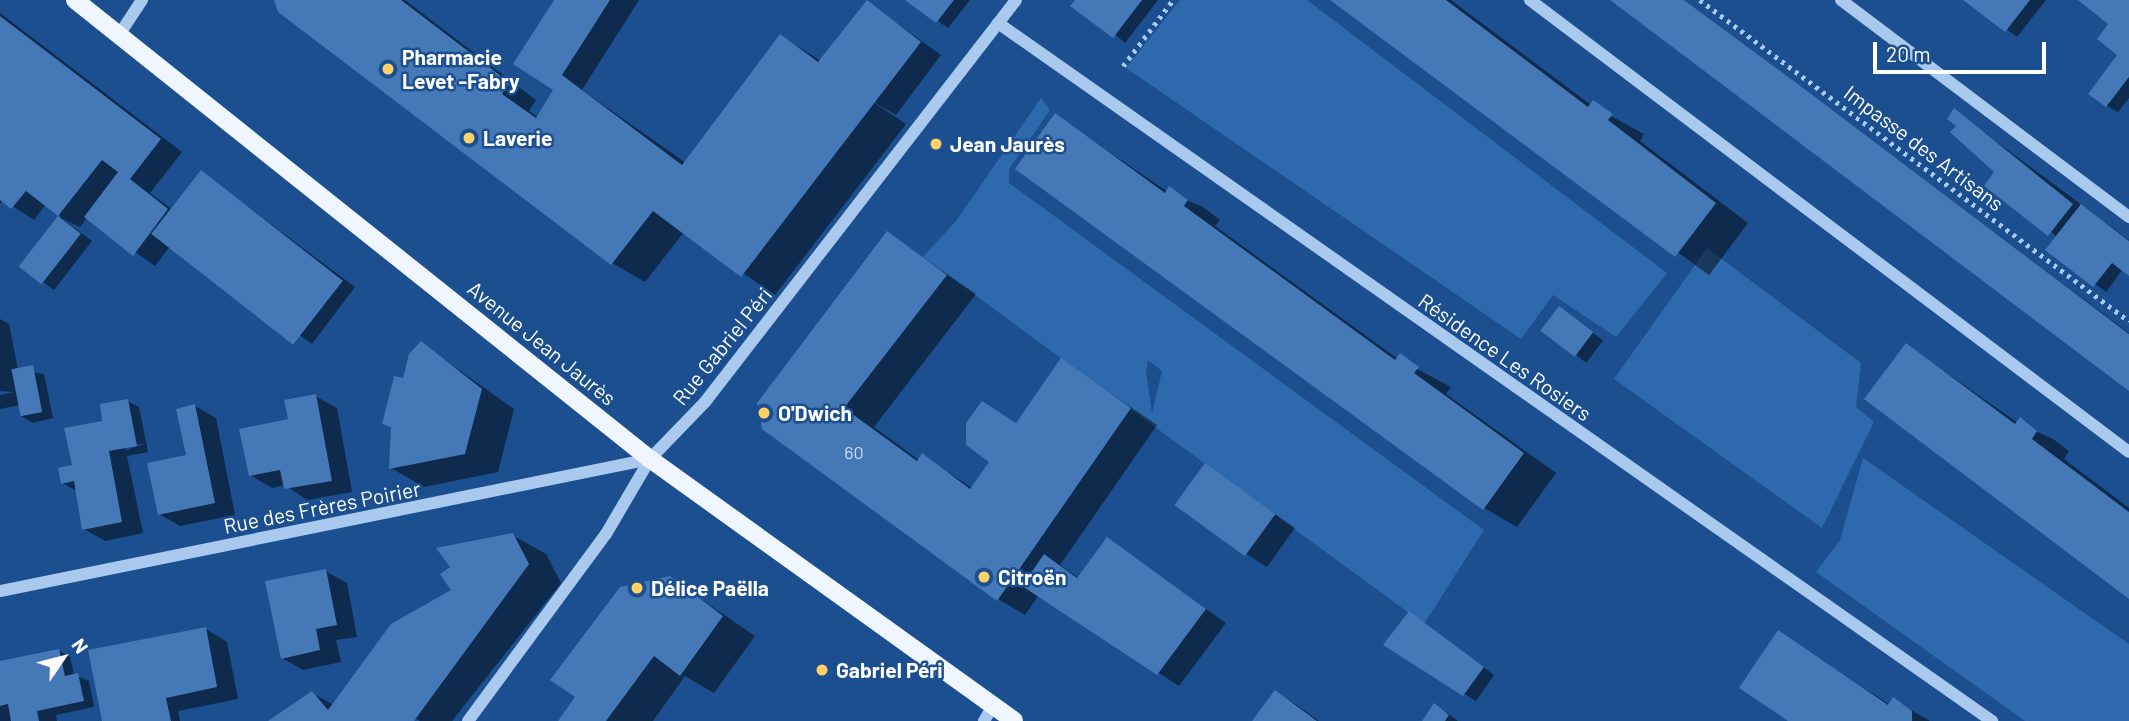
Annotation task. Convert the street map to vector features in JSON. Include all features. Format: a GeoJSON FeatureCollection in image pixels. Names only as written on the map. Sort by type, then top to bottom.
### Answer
{"type":"FeatureCollection","features":[{"type":"Feature","properties":{"kind":"main road","name":"Avenue Jean Jaurès"},"geometry":{"type":"LineString","coordinates":[[75,0],[650,459],[992,717],[1014,721]]}},
{"type":"Feature","properties":{"kind":"street"},"geometry":{"type":"LineString","coordinates":[[119,35],[142,0]]}},
{"type":"Feature","properties":{"kind":"street","name":"Rue Gabriel Péri"},"geometry":{"type":"LineString","coordinates":[[468,721],[606,534],[650,459],[705,402],[1016,0]]}},
{"type":"Feature","properties":{"kind":"street"},"geometry":{"type":"LineString","coordinates":[[1530,0],[2129,452]]}},
{"type":"Feature","properties":{"kind":"street"},"geometry":{"type":"LineString","coordinates":[[1842,0],[2129,216]]}},
{"type":"Feature","properties":{"kind":"street","name":"Résidence Les Rosiers"},"geometry":{"type":"LineString","coordinates":[[998,23],[1992,721]]}},
{"type":"Feature","properties":{"kind":"street","name":"Rue des Frères Poirier"},"geometry":{"type":"LineString","coordinates":[[0,590],[650,459]]}},
{"type":"Feature","properties":{"kind":"path"},"geometry":{"type":"LineString","coordinates":[[1100,96],[1173,0]]}},
{"type":"Feature","properties":{"kind":"path","name":"Impasse des Artisans"},"geometry":{"type":"LineString","coordinates":[[1700,0],[2129,321]]}},
{"type":"Feature","properties":{"kind":"shaded area"},"geometry":{"type":"Polygon","coordinates":[[[1180,0],[1307,0],[1667,273],[1616,337],[1553,295],[1521,339],[1126,68],[1180,0]]]}},
{"type":"Feature","properties":{"kind":"shaded area"},"geometry":{"type":"Polygon","coordinates":[[[1041,98],[1050,110],[1009,169],[1009,183],[1484,530],[1424,624],[923,257],[956,221],[1041,98]],[[1148,360],[1146,373],[1152,413],[1162,371],[1148,360]]]}},
{"type":"Feature","properties":{"kind":"shaded area"},"geometry":{"type":"Polygon","coordinates":[[[1707,248],[1861,363],[1856,407],[1874,422],[1822,528],[1614,379],[1707,248]]]}},
{"type":"Feature","properties":{"kind":"shaded area"},"geometry":{"type":"Polygon","coordinates":[[[1863,458],[2129,644],[2129,721],[2025,721],[1816,572],[1840,540],[1863,458]]]}},
{"type":"Feature","properties":{"kind":"building"},"geometry":{"type":"Polygon","coordinates":[[[274,0],[401,0],[510,83],[502,94],[536,118],[553,90],[513,64],[554,0],[610,0],[562,75],[682,165],[780,34],[818,62],[867,0],[921,42],[741,277],[653,211],[611,265],[278,12],[274,0]]]}},
{"type":"Feature","properties":{"kind":"building"},"geometry":{"type":"Polygon","coordinates":[[[905,0],[954,0],[936,23],[905,0]]]}},
{"type":"Feature","properties":{"kind":"building"},"geometry":{"type":"Polygon","coordinates":[[[1075,0],[1142,0],[1113,38],[1070,6],[1075,0]]]}},
{"type":"Feature","properties":{"kind":"building"},"geometry":{"type":"Polygon","coordinates":[[[1330,0],[1446,0],[1588,107],[1593,100],[1613,114],[1608,120],[1716,203],[1675,257],[1330,0]]]}},
{"type":"Feature","properties":{"kind":"building"},"geometry":{"type":"Polygon","coordinates":[[[1610,0],[1684,0],[1799,85],[2129,334],[2129,391],[1610,0]]]}},
{"type":"Feature","properties":{"kind":"building"},"geometry":{"type":"Polygon","coordinates":[[[1963,0],[2030,0],[2005,32],[1963,0]]]}},
{"type":"Feature","properties":{"kind":"building"},"geometry":{"type":"Polygon","coordinates":[[[2078,0],[2129,0],[2129,77],[2106,107],[2088,94],[2117,55],[2097,39],[2108,24],[2078,0]]]}},
{"type":"Feature","properties":{"kind":"building"},"geometry":{"type":"Polygon","coordinates":[[[0,16],[161,139],[130,179],[168,209],[133,256],[84,217],[118,172],[102,160],[58,216],[26,191],[11,209],[0,200],[0,16]]]}},
{"type":"Feature","properties":{"kind":"building"},"geometry":{"type":"Polygon","coordinates":[[[1954,108],[2073,204],[2048,236],[1984,186],[1994,172],[1950,132],[1956,126],[1947,119],[1954,108]]]}},
{"type":"Feature","properties":{"kind":"building"},"geometry":{"type":"Polygon","coordinates":[[[1055,113],[1165,193],[1169,186],[1188,200],[1184,206],[1395,360],[1400,353],[1419,367],[1414,373],[1524,453],[1483,510],[1015,169],[1055,113]]]}},
{"type":"Feature","properties":{"kind":"building"},"geometry":{"type":"Polygon","coordinates":[[[201,170],[343,281],[293,345],[151,234],[201,170]]]}},
{"type":"Feature","properties":{"kind":"building"},"geometry":{"type":"Polygon","coordinates":[[[2081,204],[2129,241],[2129,276],[2112,263],[2093,287],[2045,250],[2081,204]]]}},
{"type":"Feature","properties":{"kind":"building"},"geometry":{"type":"Polygon","coordinates":[[[58,216],[81,234],[41,284],[19,266],[58,216]]]}},
{"type":"Feature","properties":{"kind":"building"},"geometry":{"type":"Polygon","coordinates":[[[887,231],[947,275],[844,408],[917,461],[922,453],[970,489],[989,462],[966,445],[966,423],[982,401],[1016,423],[1061,358],[1131,408],[997,601],[762,429],[757,403],[887,231]]]}},
{"type":"Feature","properties":{"kind":"building"},"geometry":{"type":"Polygon","coordinates":[[[1559,306],[1593,332],[1575,357],[1540,331],[1559,306]]]}},
{"type":"Feature","properties":{"kind":"building"},"geometry":{"type":"Polygon","coordinates":[[[421,341],[482,389],[465,454],[389,469],[391,427],[382,424],[394,376],[403,378],[409,354],[421,341]]]}},
{"type":"Feature","properties":{"kind":"building"},"geometry":{"type":"Polygon","coordinates":[[[1906,343],[2015,424],[2020,417],[2037,431],[2032,439],[2129,512],[2129,599],[1864,399],[1906,343]]]}},
{"type":"Feature","properties":{"kind":"building"},"geometry":{"type":"Polygon","coordinates":[[[33,365],[42,412],[21,416],[11,369],[33,365]]]}},
{"type":"Feature","properties":{"kind":"building"},"geometry":{"type":"Polygon","coordinates":[[[316,394],[332,481],[284,489],[280,470],[249,476],[239,429],[288,419],[284,400],[316,394]]]}},
{"type":"Feature","properties":{"kind":"building"},"geometry":{"type":"Polygon","coordinates":[[[128,399],[137,446],[109,451],[122,522],[82,530],[74,481],[61,484],[58,468],[72,465],[64,428],[102,421],[100,404],[128,399]]]}},
{"type":"Feature","properties":{"kind":"building"},"geometry":{"type":"Polygon","coordinates":[[[195,404],[215,503],[158,515],[147,463],[186,455],[176,409],[195,404]]]}},
{"type":"Feature","properties":{"kind":"building"},"geometry":{"type":"Polygon","coordinates":[[[1205,463],[1275,514],[1245,556],[1174,505],[1205,463]]]}},
{"type":"Feature","properties":{"kind":"building"},"geometry":{"type":"Polygon","coordinates":[[[513,533],[529,564],[414,721],[268,721],[312,691],[328,710],[391,624],[451,590],[440,574],[450,567],[436,548],[513,533]]]}},
{"type":"Feature","properties":{"kind":"building"},"geometry":{"type":"Polygon","coordinates":[[[1107,537],[1206,609],[1157,675],[1022,586],[1044,554],[1077,578],[1107,537]]]}},
{"type":"Feature","properties":{"kind":"building"},"geometry":{"type":"Polygon","coordinates":[[[326,569],[337,625],[316,629],[320,650],[281,659],[265,581],[326,569]]]}},
{"type":"Feature","properties":{"kind":"building"},"geometry":{"type":"Polygon","coordinates":[[[670,576],[723,616],[680,676],[654,656],[606,721],[558,721],[575,697],[550,680],[620,587],[670,576]]]}},
{"type":"Feature","properties":{"kind":"building"},"geometry":{"type":"Polygon","coordinates":[[[1409,611],[1484,667],[1463,696],[1383,645],[1409,611]]]}},
{"type":"Feature","properties":{"kind":"building"},"geometry":{"type":"Polygon","coordinates":[[[206,627],[217,687],[166,698],[171,721],[102,721],[88,650],[206,627]]]}},
{"type":"Feature","properties":{"kind":"building"},"geometry":{"type":"Polygon","coordinates":[[[1778,630],[1888,705],[1893,697],[1912,711],[1912,721],[1788,721],[1739,688],[1778,630]]]}},
{"type":"Feature","properties":{"kind":"building"},"geometry":{"type":"Polygon","coordinates":[[[59,649],[65,676],[78,673],[84,701],[37,711],[39,721],[11,721],[8,704],[0,706],[0,661],[59,649]]]}},
{"type":"Feature","properties":{"kind":"building"},"geometry":{"type":"Polygon","coordinates":[[[1275,690],[1317,721],[1252,721],[1275,690]]]}},
{"type":"Feature","properties":{"kind":"building"},"geometry":{"type":"Polygon","coordinates":[[[1434,703],[1449,715],[1445,721],[1422,721],[1434,703]]]}},
{"type":"Feature","properties":{"kind":"place","name":"Pharmacie Levet -Fabry"},"geometry":{"type":"Point","coordinates":[388,69]}},
{"type":"Feature","properties":{"kind":"place","name":"Laverie"},"geometry":{"type":"Point","coordinates":[469,138]}},
{"type":"Feature","properties":{"kind":"place","name":"Jean Jaurès"},"geometry":{"type":"Point","coordinates":[936,144]}},
{"type":"Feature","properties":{"kind":"place","name":"O'Dwich"},"geometry":{"type":"Point","coordinates":[764,413]}},
{"type":"Feature","properties":{"kind":"place","name":"Citroën"},"geometry":{"type":"Point","coordinates":[984,577]}},
{"type":"Feature","properties":{"kind":"place","name":"Délice Paëlla"},"geometry":{"type":"Point","coordinates":[637,588]}},
{"type":"Feature","properties":{"kind":"place","name":"Gabriel Péri"},"geometry":{"type":"Point","coordinates":[822,670]}}]}
